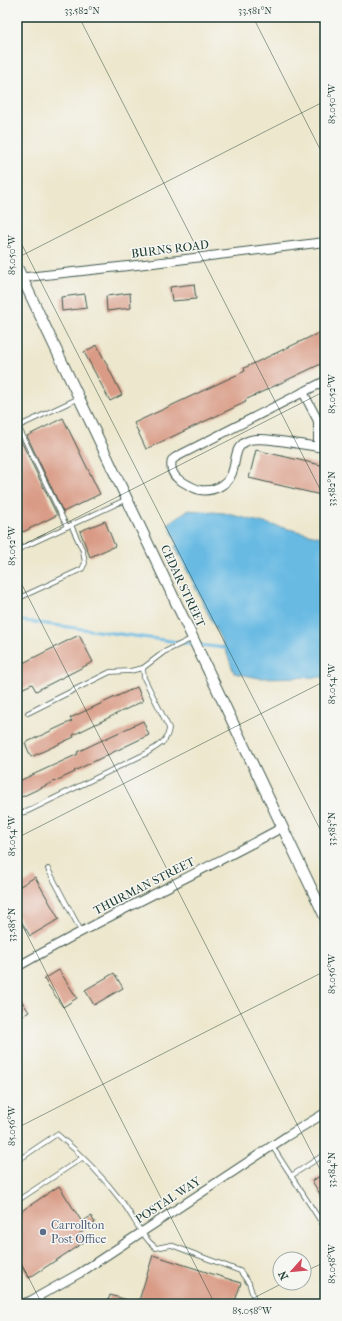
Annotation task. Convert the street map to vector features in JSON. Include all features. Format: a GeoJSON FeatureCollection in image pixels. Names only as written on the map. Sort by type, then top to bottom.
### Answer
{"type":"FeatureCollection","features":[{"type":"Feature","properties":{"kind":"street","name":"BURNS ROAD"},"geometry":{"type":"LineString","coordinates":[[19,277],[145,264],[325,242]]}},
{"type":"Feature","properties":{"kind":"street","name":"CEDAR STREET"},"geometry":{"type":"LineString","coordinates":[[17,267],[19,277],[79,398],[325,917]]}},
{"type":"Feature","properties":{"kind":"street"},"geometry":{"type":"LineString","coordinates":[[303,392],[322,420],[321,447],[260,439],[249,440],[241,445],[236,452],[232,473],[228,480],[221,486],[212,490],[200,490],[188,485],[175,476],[171,470],[172,460],[176,457],[303,392],[325,381]]}},
{"type":"Feature","properties":{"kind":"street","name":"THURMAN STREET"},"geometry":{"type":"LineString","coordinates":[[17,967],[81,931],[221,861],[283,828]]}},
{"type":"Feature","properties":{"kind":"street","name":"POSTAL WAY"},"geometry":{"type":"LineString","coordinates":[[22,1304],[80,1273],[272,1146],[325,1113]]}},
{"type":"Feature","properties":{"kind":"lane"},"geometry":{"type":"LineString","coordinates":[[17,599],[82,569],[85,563],[83,552],[18,427],[79,398]]}},
{"type":"Feature","properties":{"kind":"lane"},"geometry":{"type":"LineString","coordinates":[[17,550],[127,499]]}},
{"type":"Feature","properties":{"kind":"lane"},"geometry":{"type":"LineString","coordinates":[[28,713],[110,672],[130,671],[143,668],[164,652],[193,638]]}},
{"type":"Feature","properties":{"kind":"lane"},"geometry":{"type":"LineString","coordinates":[[17,814],[28,811],[63,794],[146,753],[162,743],[168,735],[169,728],[144,678],[143,668]]}},
{"type":"Feature","properties":{"kind":"lane"},"geometry":{"type":"LineString","coordinates":[[48,869],[81,931]]}},
{"type":"Feature","properties":{"kind":"lane"},"geometry":{"type":"LineString","coordinates":[[17,1162],[57,1134],[82,1158],[123,1203],[141,1232],[156,1248],[171,1245],[240,1271],[248,1283],[253,1296],[252,1304]]}},
{"type":"Feature","properties":{"kind":"lane"},"geometry":{"type":"LineString","coordinates":[[272,1146],[325,1228]]}},
{"type":"Feature","properties":{"kind":"lane"},"geometry":{"type":"LineString","coordinates":[[291,1176],[325,1154]]}},
{"type":"Feature","properties":{"kind":"lane"},"geometry":{"type":"LineString","coordinates":[[17,1201],[82,1158]]}},
{"type":"Feature","properties":{"kind":"lane"},"geometry":{"type":"LineString","coordinates":[[39,1296],[44,1304]]}},
{"type":"Feature","properties":{"kind":"water"},"geometry":{"type":"Polygon","coordinates":[[[188,510],[224,513],[325,538],[325,677],[259,678],[234,673],[225,648],[175,546],[177,544],[168,523],[188,510]]]}},
{"type":"Feature","properties":{"kind":"building"},"geometry":{"type":"Polygon","coordinates":[[[194,284],[196,299],[172,301],[170,287],[194,284]]]}},
{"type":"Feature","properties":{"kind":"building"},"geometry":{"type":"Polygon","coordinates":[[[130,293],[131,308],[107,311],[106,296],[130,293]]]}},
{"type":"Feature","properties":{"kind":"building"},"geometry":{"type":"Polygon","coordinates":[[[85,294],[87,308],[62,311],[61,297],[85,294]]]}},
{"type":"Feature","properties":{"kind":"building"},"geometry":{"type":"Polygon","coordinates":[[[325,330],[325,362],[245,400],[246,402],[146,449],[134,423],[245,371],[244,368],[325,330]]]}},
{"type":"Feature","properties":{"kind":"building"},"geometry":{"type":"Polygon","coordinates":[[[97,345],[122,395],[110,401],[84,352],[97,345]]]}},
{"type":"Feature","properties":{"kind":"building"},"geometry":{"type":"Polygon","coordinates":[[[63,418],[100,494],[63,512],[27,436],[63,418]]]}},
{"type":"Feature","properties":{"kind":"building"},"geometry":{"type":"Polygon","coordinates":[[[20,439],[57,515],[23,532],[17,521],[17,441],[20,439]]]}},
{"type":"Feature","properties":{"kind":"building"},"geometry":{"type":"Polygon","coordinates":[[[256,450],[325,466],[325,496],[249,478],[256,450]]]}},
{"type":"Feature","properties":{"kind":"building"},"geometry":{"type":"Polygon","coordinates":[[[105,521],[115,546],[90,557],[80,531],[105,521]]]}},
{"type":"Feature","properties":{"kind":"building"},"geometry":{"type":"Polygon","coordinates":[[[79,635],[93,662],[36,691],[32,684],[17,691],[17,666],[79,635]]]}},
{"type":"Feature","properties":{"kind":"building"},"geometry":{"type":"Polygon","coordinates":[[[137,687],[143,701],[73,735],[74,737],[31,757],[25,743],[72,721],[70,718],[137,687]]]}},
{"type":"Feature","properties":{"kind":"building"},"geometry":{"type":"Polygon","coordinates":[[[143,721],[149,735],[17,799],[17,782],[78,754],[77,752],[143,721]]]}},
{"type":"Feature","properties":{"kind":"building"},"geometry":{"type":"Polygon","coordinates":[[[35,877],[59,919],[30,936],[17,914],[17,888],[35,877]]]}},
{"type":"Feature","properties":{"kind":"building"},"geometry":{"type":"Polygon","coordinates":[[[59,970],[77,998],[63,1007],[44,979],[59,970]]]}},
{"type":"Feature","properties":{"kind":"building"},"geometry":{"type":"Polygon","coordinates":[[[114,973],[123,988],[94,1005],[85,990],[114,973]]]}},
{"type":"Feature","properties":{"kind":"building"},"geometry":{"type":"Polygon","coordinates":[[[17,994],[29,1012],[17,1020],[17,994]]]}},
{"type":"Feature","properties":{"kind":"building"},"geometry":{"type":"Polygon","coordinates":[[[325,1173],[325,1202],[312,1181],[325,1173]]]}},
{"type":"Feature","properties":{"kind":"building"},"geometry":{"type":"Polygon","coordinates":[[[59,1186],[82,1222],[91,1216],[95,1223],[79,1234],[84,1242],[29,1278],[17,1260],[17,1214],[59,1186]]]}},
{"type":"Feature","properties":{"kind":"building"},"geometry":{"type":"Polygon","coordinates":[[[153,1255],[241,1283],[234,1304],[138,1304],[153,1255]]]}},
{"type":"Feature","properties":{"kind":"building"},"geometry":{"type":"Polygon","coordinates":[[[110,1295],[134,1302],[134,1304],[107,1304],[110,1295]]]}},
{"type":"Feature","properties":{"kind":"waterway"},"geometry":{"type":"LineString","coordinates":[[17,620],[193,644]]}},
{"type":"Feature","properties":{"kind":"waterway"},"geometry":{"type":"LineString","coordinates":[[199,645],[225,648]]}},
{"type":"Feature","properties":{"kind":"place","name":"Carrollton Post Office"},"geometry":{"type":"Point","coordinates":[43,1232]}}]}
